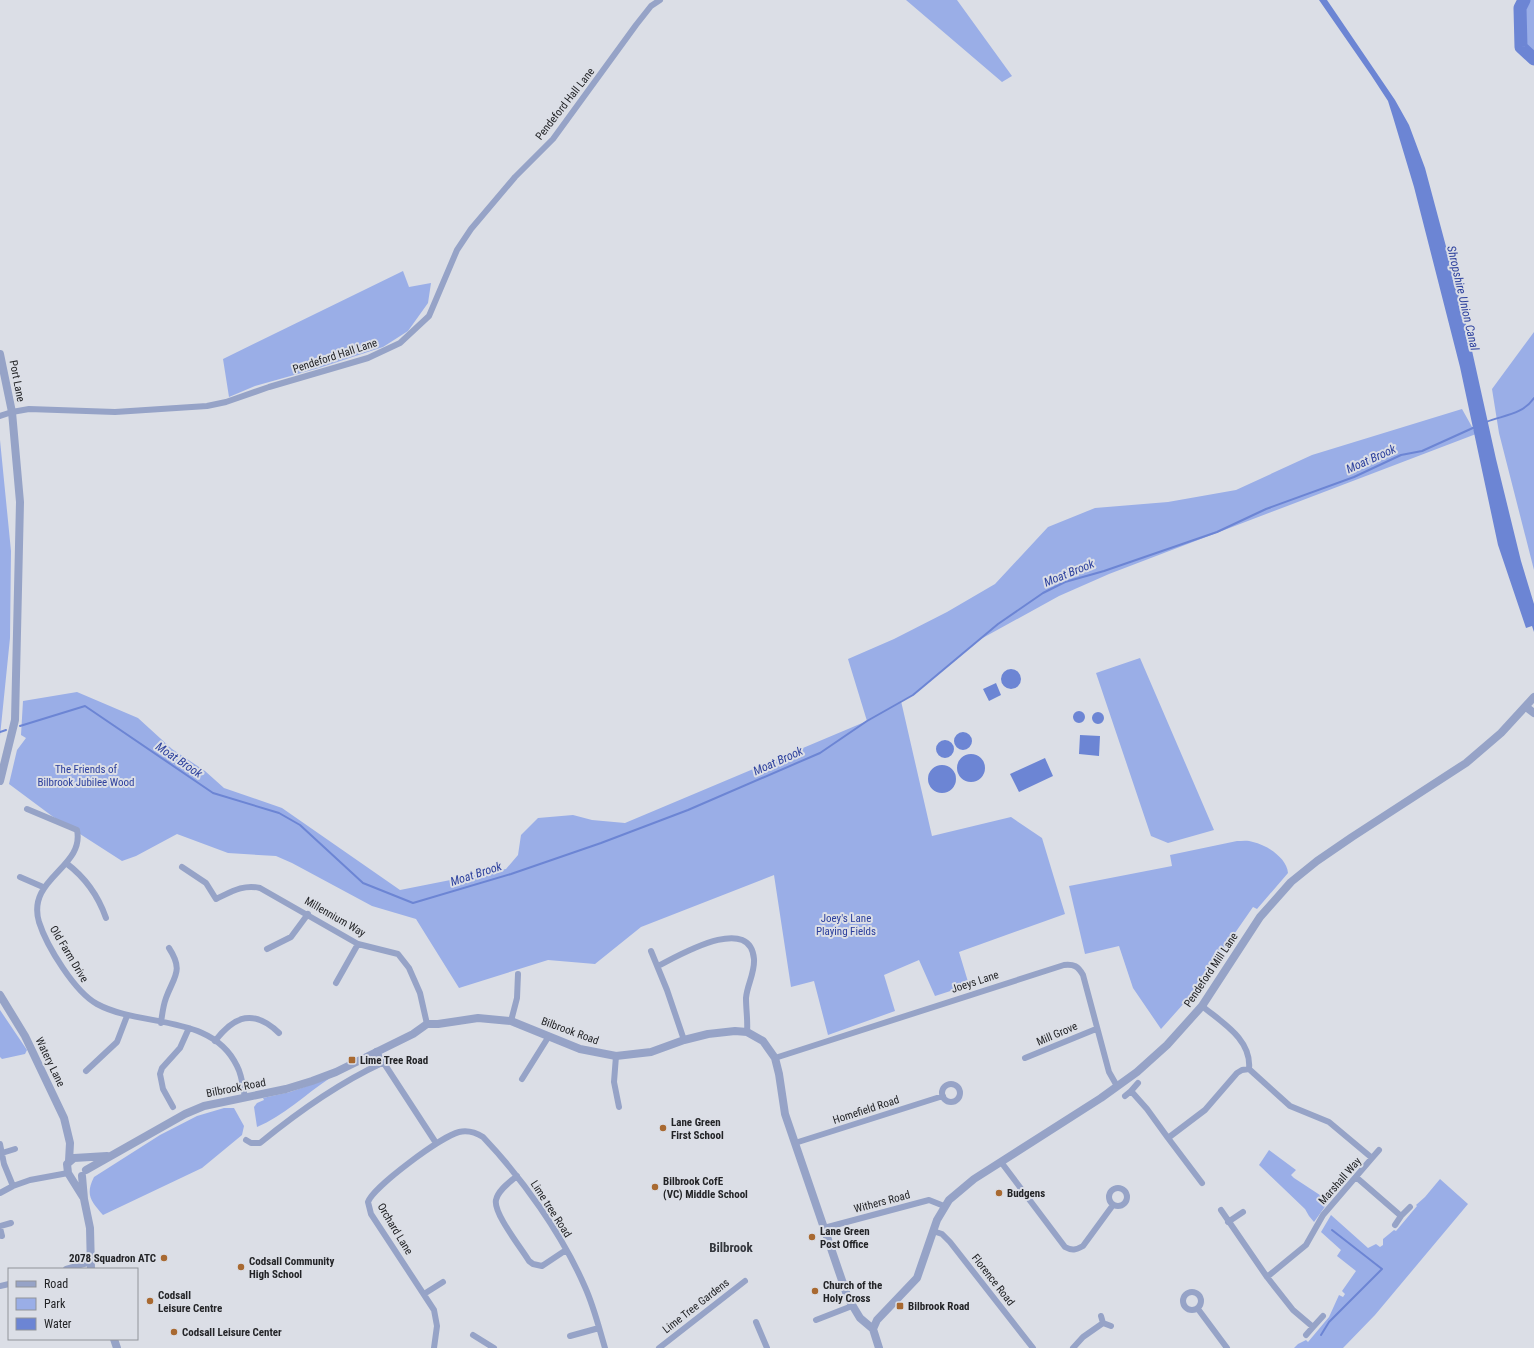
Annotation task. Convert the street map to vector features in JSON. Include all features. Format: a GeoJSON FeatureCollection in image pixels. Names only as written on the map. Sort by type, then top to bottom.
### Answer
{"type":"FeatureCollection","features":[{"type":"Feature","properties":{"kind":"street","name":"Pendeford Hall Lane"},"geometry":{"type":"LineString","coordinates":[[0,416],[28,409],[115,412],[207,406],[226,402],[269,387],[360,360],[400,343],[429,316],[457,250],[471,229],[515,177],[553,139],[636,25],[651,6],[660,0]]}},
{"type":"Feature","properties":{"kind":"street","name":"Port Lane"},"geometry":{"type":"LineString","coordinates":[[0,354],[12,412]]}},
{"type":"Feature","properties":{"kind":"street"},"geometry":{"type":"LineString","coordinates":[[0,781],[15,720],[20,502],[12,412]]}},
{"type":"Feature","properties":{"kind":"street","name":"Pendeford Mill Lane"},"geometry":{"type":"LineString","coordinates":[[873,1329],[877,1320],[917,1278],[922,1267],[933,1230],[944,1206],[958,1192],[1136,1072],[1167,1045],[1202,1006],[1260,917],[1291,882],[1340,845],[1466,763],[1501,733],[1534,697]]}},
{"type":"Feature","properties":{"kind":"street"},"geometry":{"type":"LineString","coordinates":[[1526,707],[1534,713]]}},
{"type":"Feature","properties":{"kind":"street"},"geometry":{"type":"LineString","coordinates":[[20,877],[43,887],[66,863],[74,852],[79,839],[77,830],[27,809]]}},
{"type":"Feature","properties":{"kind":"street"},"geometry":{"type":"LineString","coordinates":[[66,863],[89,885],[99,899],[106,918]]}},
{"type":"Feature","properties":{"kind":"street","name":"Millennium Way"},"geometry":{"type":"LineString","coordinates":[[182,867],[206,883],[216,899],[239,888],[254,886],[268,891],[358,944],[392,952],[404,960],[420,993],[427,1024]]}},
{"type":"Feature","properties":{"kind":"street","name":"Old Farm Drive"},"geometry":{"type":"LineString","coordinates":[[43,887],[38,908],[39,920],[47,938],[79,991],[98,1005],[127,1016],[189,1028],[215,1041],[229,1053],[237,1066],[245,1098]]}},
{"type":"Feature","properties":{"kind":"street"},"geometry":{"type":"LineString","coordinates":[[267,949],[291,937],[308,914]]}},
{"type":"Feature","properties":{"kind":"street"},"geometry":{"type":"LineString","coordinates":[[658,966],[704,944],[732,937],[744,941],[749,946],[754,958],[753,971],[746,998],[747,1032]]}},
{"type":"Feature","properties":{"kind":"street"},"geometry":{"type":"LineString","coordinates":[[336,983],[358,944]]}},
{"type":"Feature","properties":{"kind":"street"},"geometry":{"type":"LineString","coordinates":[[161,1023],[166,999],[177,973],[176,960],[169,948]]}},
{"type":"Feature","properties":{"kind":"street"},"geometry":{"type":"LineString","coordinates":[[651,951],[658,966],[684,1040]]}},
{"type":"Feature","properties":{"kind":"street","name":"Joeys Lane"},"geometry":{"type":"LineString","coordinates":[[775,1058],[1064,965],[1077,966],[1083,975],[1096,1029],[1109,1072],[1117,1086]]}},
{"type":"Feature","properties":{"kind":"street"},"geometry":{"type":"LineString","coordinates":[[511,1021],[518,998],[518,974]]}},
{"type":"Feature","properties":{"kind":"street","name":"Watery Lane"},"geometry":{"type":"LineString","coordinates":[[0,995],[25,1036],[64,1118],[70,1143],[69,1161]]}},
{"type":"Feature","properties":{"kind":"street"},"geometry":{"type":"LineString","coordinates":[[1168,1138],[1205,1110],[1237,1073],[1242,1070],[1250,1069],[1249,1058],[1239,1037],[1202,1006]]}},
{"type":"Feature","properties":{"kind":"street"},"geometry":{"type":"LineString","coordinates":[[86,1071],[116,1042],[127,1016]]}},
{"type":"Feature","properties":{"kind":"street"},"geometry":{"type":"LineString","coordinates":[[215,1041],[231,1023],[248,1017],[269,1023],[279,1033]]}},
{"type":"Feature","properties":{"kind":"street","name":"Bilbrook Road"},"geometry":{"type":"LineString","coordinates":[[84,1173],[110,1155],[185,1114],[204,1106],[286,1089],[312,1081],[336,1072],[413,1034],[427,1024],[438,1024],[478,1018],[511,1021],[580,1049],[616,1056],[651,1052],[684,1040],[722,1032],[747,1032],[763,1040],[775,1058],[779,1074],[783,1106],[852,1306],[860,1318],[873,1329],[880,1348]]}},
{"type":"Feature","properties":{"kind":"street"},"geometry":{"type":"LineString","coordinates":[[173,1107],[163,1089],[160,1074],[162,1068],[180,1048],[189,1028]]}},
{"type":"Feature","properties":{"kind":"street","name":"Mill Grove"},"geometry":{"type":"LineString","coordinates":[[1025,1058],[1096,1029]]}},
{"type":"Feature","properties":{"kind":"street"},"geometry":{"type":"LineString","coordinates":[[522,1079],[549,1036]]}},
{"type":"Feature","properties":{"kind":"street"},"geometry":{"type":"LineString","coordinates":[[376,1051],[436,1143]]}},
{"type":"Feature","properties":{"kind":"street"},"geometry":{"type":"LineString","coordinates":[[616,1056],[614,1082],[619,1107]]}},
{"type":"Feature","properties":{"kind":"street"},"geometry":{"type":"LineString","coordinates":[[246,1140],[251,1143],[260,1143],[311,1102],[354,1076],[382,1062]]}},
{"type":"Feature","properties":{"kind":"street","name":"Marshall Way"},"geometry":{"type":"LineString","coordinates":[[1250,1069],[1290,1106],[1329,1122],[1372,1158],[1323,1215],[1306,1245],[1267,1277]]}},
{"type":"Feature","properties":{"kind":"street"},"geometry":{"type":"LineString","coordinates":[[1125,1096],[1138,1083]]}},
{"type":"Feature","properties":{"kind":"street"},"geometry":{"type":"LineString","coordinates":[[1131,1091],[1147,1109],[1202,1183]]}},
{"type":"Feature","properties":{"kind":"street","name":"Homefield Road"},"geometry":{"type":"LineString","coordinates":[[795,1143],[943,1096]]}},
{"type":"Feature","properties":{"kind":"street","name":"Lime tree Road"},"geometry":{"type":"LineString","coordinates":[[436,1143],[458,1132],[465,1131],[477,1133],[497,1152],[516,1176],[566,1250],[586,1288],[605,1348]]}},
{"type":"Feature","properties":{"kind":"street","name":"Watery Lane"},"geometry":{"type":"LineString","coordinates":[[70,1143],[79,1158]]}},
{"type":"Feature","properties":{"kind":"street","name":"Orchard Lane"},"geometry":{"type":"LineString","coordinates":[[434,1348],[436,1318],[434,1310],[371,1214],[368,1202],[373,1193],[436,1143]]}},
{"type":"Feature","properties":{"kind":"street"},"geometry":{"type":"LineString","coordinates":[[0,1144],[6,1169],[13,1186]]}},
{"type":"Feature","properties":{"kind":"street"},"geometry":{"type":"LineString","coordinates":[[2,1153],[15,1150]]}},
{"type":"Feature","properties":{"kind":"street"},"geometry":{"type":"LineString","coordinates":[[1372,1158],[1379,1150]]}},
{"type":"Feature","properties":{"kind":"street","name":"Bilbrook Road"},"geometry":{"type":"LineString","coordinates":[[79,1158],[110,1155]]}},
{"type":"Feature","properties":{"kind":"street"},"geometry":{"type":"LineString","coordinates":[[72,1268],[91,1265],[90,1228],[84,1199],[84,1173],[86,1164],[79,1158],[69,1161],[66,1167],[84,1199]]}},
{"type":"Feature","properties":{"kind":"street"},"geometry":{"type":"LineString","coordinates":[[1001,1162],[1065,1247],[1070,1250],[1076,1250],[1083,1246],[1112,1204]]}},
{"type":"Feature","properties":{"kind":"street"},"geometry":{"type":"LineString","coordinates":[[0,1193],[13,1186],[30,1180],[69,1174],[76,1178],[84,1173]]}},
{"type":"Feature","properties":{"kind":"street"},"geometry":{"type":"LineString","coordinates":[[516,1176],[502,1190],[496,1200],[498,1212],[529,1261],[533,1264],[542,1266],[566,1250]]}},
{"type":"Feature","properties":{"kind":"street"},"geometry":{"type":"LineString","coordinates":[[1356,1177],[1401,1216]]}},
{"type":"Feature","properties":{"kind":"street","name":"Withers Road"},"geometry":{"type":"LineString","coordinates":[[824,1228],[929,1200],[944,1206]]}},
{"type":"Feature","properties":{"kind":"street"},"geometry":{"type":"LineString","coordinates":[[1395,1225],[1410,1207]]}},
{"type":"Feature","properties":{"kind":"street"},"geometry":{"type":"LineString","coordinates":[[1220,1210],[1267,1277],[1293,1310],[1313,1327]]}},
{"type":"Feature","properties":{"kind":"street"},"geometry":{"type":"LineString","coordinates":[[1228,1222],[1243,1212]]}},
{"type":"Feature","properties":{"kind":"street"},"geometry":{"type":"LineString","coordinates":[[2,1236],[0,1227],[11,1223]]}},
{"type":"Feature","properties":{"kind":"street","name":"Florence Road"},"geometry":{"type":"LineString","coordinates":[[933,1230],[942,1234],[950,1242],[1032,1348]]}},
{"type":"Feature","properties":{"kind":"street","name":"Lime Tree Gardens"},"geometry":{"type":"LineString","coordinates":[[659,1348],[745,1281]]}},
{"type":"Feature","properties":{"kind":"street"},"geometry":{"type":"LineString","coordinates":[[424,1294],[443,1282]]}},
{"type":"Feature","properties":{"kind":"street"},"geometry":{"type":"LineString","coordinates":[[816,1320],[852,1306]]}},
{"type":"Feature","properties":{"kind":"street"},"geometry":{"type":"LineString","coordinates":[[1198,1308],[1227,1348]]}},
{"type":"Feature","properties":{"kind":"street"},"geometry":{"type":"LineString","coordinates":[[1101,1316],[1103,1323]]}},
{"type":"Feature","properties":{"kind":"street"},"geometry":{"type":"LineString","coordinates":[[1306,1335],[1323,1316]]}},
{"type":"Feature","properties":{"kind":"street"},"geometry":{"type":"LineString","coordinates":[[756,1322],[768,1348]]}},
{"type":"Feature","properties":{"kind":"street"},"geometry":{"type":"LineString","coordinates":[[1103,1323],[1111,1326]]}},
{"type":"Feature","properties":{"kind":"street"},"geometry":{"type":"LineString","coordinates":[[1073,1348],[1083,1337],[1103,1323]]}},
{"type":"Feature","properties":{"kind":"street"},"geometry":{"type":"LineString","coordinates":[[570,1336],[598,1328]]}},
{"type":"Feature","properties":{"kind":"street"},"geometry":{"type":"LineString","coordinates":[[473,1335],[494,1348]]}},
{"type":"Feature","properties":{"kind":"green space"},"geometry":{"type":"Polygon","coordinates":[[[906,0],[957,0],[1012,76],[1002,82],[906,0]]]}},
{"type":"Feature","properties":{"kind":"green space"},"geometry":{"type":"Polygon","coordinates":[[[1524,0],[1534,0],[1534,59],[1521,47],[1520,8],[1524,0]]]}},
{"type":"Feature","properties":{"kind":"green space"},"geometry":{"type":"Polygon","coordinates":[[[403,271],[409,287],[431,283],[428,303],[408,331],[383,347],[319,368],[255,386],[229,397],[223,359],[403,271]]]}},
{"type":"Feature","properties":{"kind":"green space"},"geometry":{"type":"Polygon","coordinates":[[[1534,332],[1534,570],[1499,433],[1492,389],[1534,332]]]}},
{"type":"Feature","properties":{"kind":"green space"},"geometry":{"type":"Polygon","coordinates":[[[1462,409],[1476,434],[1109,574],[1059,596],[979,640],[913,695],[901,701],[932,836],[1011,817],[1042,838],[1065,914],[959,952],[969,985],[935,996],[919,960],[884,975],[895,1011],[828,1035],[814,981],[791,987],[774,875],[641,927],[595,964],[548,960],[459,988],[416,919],[372,906],[276,856],[228,853],[177,834],[136,856],[122,861],[52,816],[9,784],[17,750],[26,738],[21,735],[23,701],[77,692],[138,718],[172,749],[205,771],[224,788],[282,808],[400,890],[506,869],[518,855],[521,835],[538,818],[573,815],[592,820],[625,823],[867,721],[848,659],[894,639],[947,612],[995,584],[1048,527],[1095,508],[1168,502],[1236,490],[1312,455],[1462,409]]]}},
{"type":"Feature","properties":{"kind":"green space"},"geometry":{"type":"Polygon","coordinates":[[[0,440],[11,551],[10,638],[0,736],[0,440]]]}},
{"type":"Feature","properties":{"kind":"green space"},"geometry":{"type":"Polygon","coordinates":[[[1140,658],[1214,830],[1168,843],[1151,836],[1096,673],[1140,658]]]}},
{"type":"Feature","properties":{"kind":"green space"},"geometry":{"type":"Polygon","coordinates":[[[1237,841],[1251,841],[1270,849],[1284,862],[1288,873],[1257,909],[1253,907],[1194,992],[1161,1029],[1133,988],[1119,946],[1085,954],[1069,886],[1172,866],[1170,855],[1237,841]]]}},
{"type":"Feature","properties":{"kind":"green space"},"geometry":{"type":"Polygon","coordinates":[[[0,1010],[27,1050],[25,1054],[2,1059],[0,1057],[0,1010]]]}},
{"type":"Feature","properties":{"kind":"green space"},"geometry":{"type":"Polygon","coordinates":[[[330,1078],[285,1111],[257,1127],[254,1107],[257,1103],[264,1100],[263,1098],[290,1092],[330,1078]]]}},
{"type":"Feature","properties":{"kind":"green space"},"geometry":{"type":"Polygon","coordinates":[[[224,1108],[234,1108],[244,1126],[242,1135],[202,1168],[103,1215],[95,1206],[90,1193],[91,1183],[94,1177],[160,1135],[197,1116],[224,1108]]]}},
{"type":"Feature","properties":{"kind":"green space"},"geometry":{"type":"Polygon","coordinates":[[[1269,1150],[1296,1170],[1291,1175],[1294,1178],[1329,1201],[1314,1222],[1305,1209],[1259,1165],[1269,1150]]]}},
{"type":"Feature","properties":{"kind":"green space"},"geometry":{"type":"Polygon","coordinates":[[[1440,1179],[1468,1204],[1375,1315],[1343,1348],[1294,1348],[1306,1340],[1308,1342],[1329,1317],[1339,1295],[1343,1297],[1345,1294],[1342,1291],[1356,1271],[1337,1256],[1341,1250],[1321,1232],[1331,1215],[1368,1248],[1376,1244],[1380,1247],[1383,1245],[1383,1239],[1394,1230],[1396,1231],[1417,1206],[1416,1205],[1440,1179]]]}},
{"type":"Feature","properties":{"kind":"water"},"geometry":{"type":"Polygon","coordinates":[[[1319,0],[1327,0],[1395,100],[1409,125],[1425,168],[1463,310],[1496,459],[1521,561],[1534,604],[1534,632],[1532,626],[1526,628],[1498,545],[1460,367],[1414,187],[1388,101],[1319,0]]]}},
{"type":"Feature","properties":{"kind":"water"},"geometry":{"type":"Polygon","coordinates":[[[1011,669],[1018,672],[1021,679],[1018,686],[1011,689],[1004,686],[1001,679],[1004,672],[1011,669]]]}},
{"type":"Feature","properties":{"kind":"water"},"geometry":{"type":"Polygon","coordinates":[[[996,683],[1001,695],[989,701],[983,689],[996,683]]]}},
{"type":"Feature","properties":{"kind":"water"},"geometry":{"type":"Polygon","coordinates":[[[1077,711],[1081,711],[1085,717],[1081,723],[1077,723],[1073,719],[1073,715],[1077,711]]]}},
{"type":"Feature","properties":{"kind":"water"},"geometry":{"type":"Polygon","coordinates":[[[1096,712],[1100,712],[1104,718],[1100,724],[1096,724],[1092,720],[1092,716],[1096,712]]]}},
{"type":"Feature","properties":{"kind":"water"},"geometry":{"type":"Polygon","coordinates":[[[963,732],[969,735],[972,741],[969,747],[963,750],[957,747],[954,741],[957,735],[963,732]]]}},
{"type":"Feature","properties":{"kind":"water"},"geometry":{"type":"Polygon","coordinates":[[[1080,735],[1100,736],[1099,756],[1079,754],[1080,735]]]}},
{"type":"Feature","properties":{"kind":"water"},"geometry":{"type":"Polygon","coordinates":[[[945,740],[951,743],[954,749],[951,755],[945,758],[939,755],[936,749],[939,743],[945,740]]]}},
{"type":"Feature","properties":{"kind":"water"},"geometry":{"type":"Polygon","coordinates":[[[971,754],[977,755],[981,758],[984,762],[984,774],[981,778],[977,781],[971,782],[965,781],[961,778],[958,774],[957,768],[958,762],[961,758],[965,755],[971,754]]]}},
{"type":"Feature","properties":{"kind":"water"},"geometry":{"type":"Polygon","coordinates":[[[1045,758],[1053,776],[1019,792],[1010,774],[1045,758]]]}},
{"type":"Feature","properties":{"kind":"water"},"geometry":{"type":"Polygon","coordinates":[[[942,765],[948,766],[952,769],[955,773],[955,785],[952,789],[948,792],[942,793],[936,792],[932,789],[929,785],[928,779],[929,773],[932,769],[936,766],[942,765]]]}},
{"type":"Feature","properties":{"kind":"waterway"},"geometry":{"type":"LineString","coordinates":[[1524,0],[1520,8],[1521,47],[1534,59]]}},
{"type":"Feature","properties":{"kind":"waterway","name":"Moat Brook"},"geometry":{"type":"LineString","coordinates":[[1486,422],[1512,414],[1524,408],[1534,398]]}},
{"type":"Feature","properties":{"kind":"waterway","name":"Moat Brook"},"geometry":{"type":"LineString","coordinates":[[20,726],[85,706],[213,793],[279,813],[300,825],[363,883],[413,903],[511,874],[601,843],[688,810],[820,753],[867,721],[913,695],[998,624],[1043,593],[1065,582],[1104,571],[1217,532],[1266,509],[1354,477],[1401,455],[1422,451],[1475,427]]}},
{"type":"Feature","properties":{"kind":"waterway","name":"Moat Brook"},"geometry":{"type":"LineString","coordinates":[[0,732],[6,730]]}},
{"type":"Feature","properties":{"kind":"waterway"},"geometry":{"type":"LineString","coordinates":[[1321,1335],[1329,1322],[1382,1269],[1332,1230]]}},
{"type":"Feature","properties":{"kind":"place","name":"Lime Tree Road"},"geometry":{"type":"Point","coordinates":[352,1060]}},
{"type":"Feature","properties":{"kind":"place","name":"Lane Green First School"},"geometry":{"type":"Point","coordinates":[663,1128]}},
{"type":"Feature","properties":{"kind":"place","name":"Bilbrook CofE (VC) Middle School"},"geometry":{"type":"Point","coordinates":[655,1187]}},
{"type":"Feature","properties":{"kind":"place","name":"Budgens"},"geometry":{"type":"Point","coordinates":[999,1193]}},
{"type":"Feature","properties":{"kind":"place","name":"Lane Green Post Office"},"geometry":{"type":"Point","coordinates":[812,1237]}},
{"type":"Feature","properties":{"kind":"place","name":"2078 Squadron ATC"},"geometry":{"type":"Point","coordinates":[164,1258]}},
{"type":"Feature","properties":{"kind":"place","name":"Codsall Community High School"},"geometry":{"type":"Point","coordinates":[241,1267]}},
{"type":"Feature","properties":{"kind":"place","name":"Church of the Holy Cross"},"geometry":{"type":"Point","coordinates":[815,1291]}},
{"type":"Feature","properties":{"kind":"place","name":"Codsall Leisure Centre"},"geometry":{"type":"Point","coordinates":[150,1301]}},
{"type":"Feature","properties":{"kind":"place","name":"Bilbrook Road"},"geometry":{"type":"Point","coordinates":[900,1306]}},
{"type":"Feature","properties":{"kind":"place","name":"Codsall Leisure Center"},"geometry":{"type":"Point","coordinates":[174,1332]}},
{"type":"Feature","properties":{"kind":"district","name":"Bilbrook"},"geometry":{"type":"Point","coordinates":[731,1247]}},
{"type":"Feature","properties":{"kind":"water label","name":"Shropshire Union Canal"},"geometry":{"type":"Point","coordinates":[1463,298]}},
{"type":"Feature","properties":{"kind":"park label","name":"The Friends of Bilbrook Jubilee Wood"},"geometry":{"type":"Point","coordinates":[86,775]}},
{"type":"Feature","properties":{"kind":"park label","name":"Joey's Lane Playing Fields"},"geometry":{"type":"Point","coordinates":[846,924]}}]}
